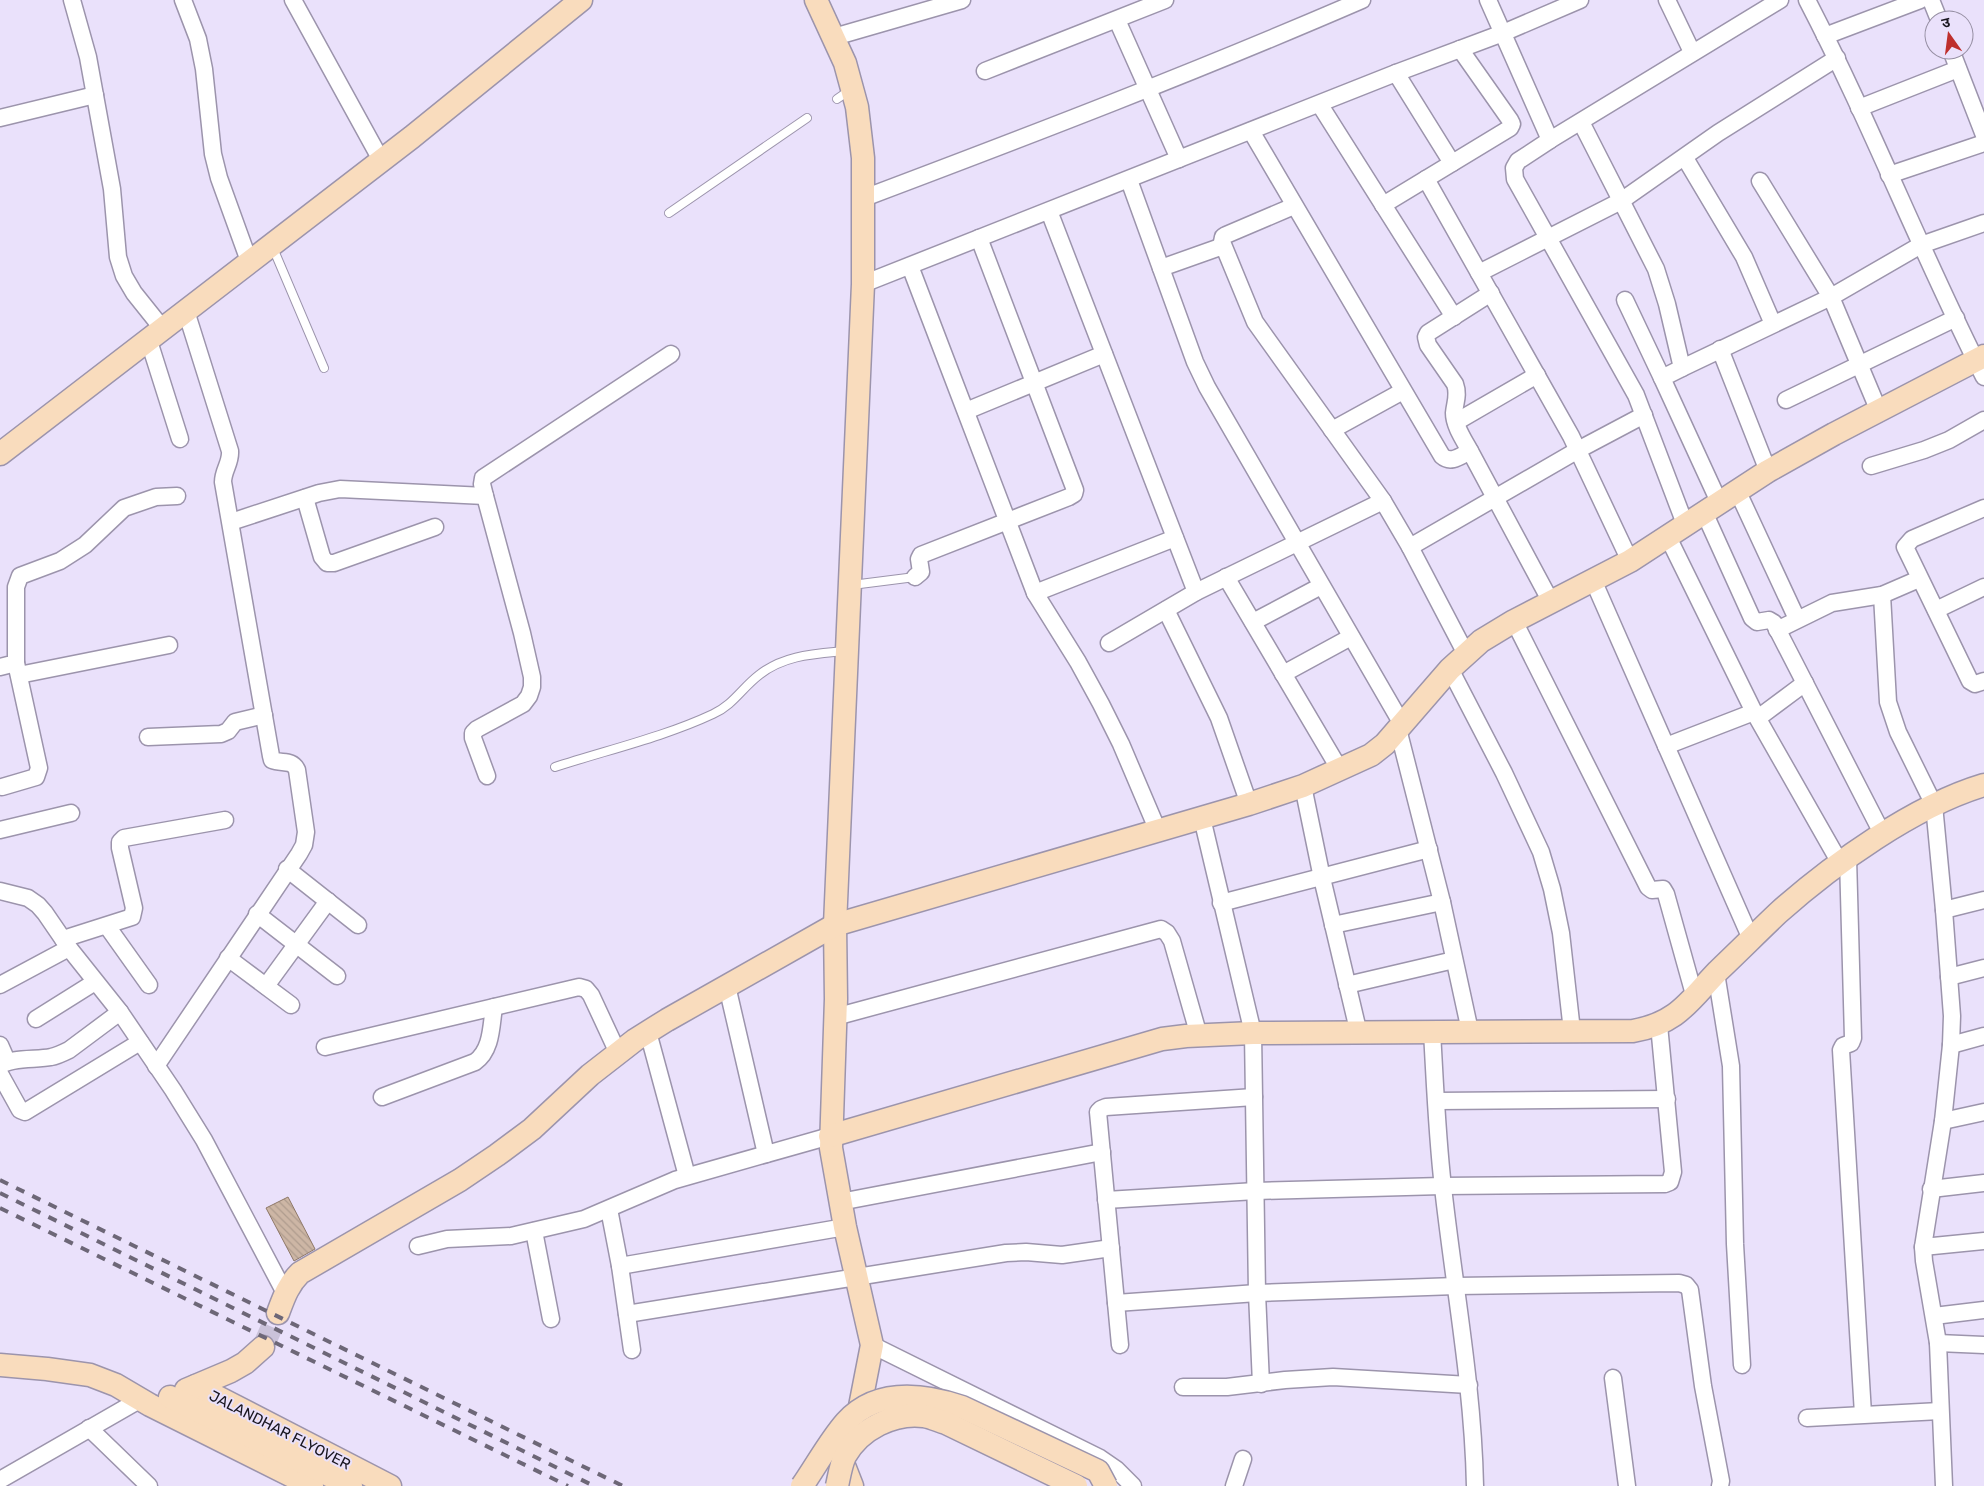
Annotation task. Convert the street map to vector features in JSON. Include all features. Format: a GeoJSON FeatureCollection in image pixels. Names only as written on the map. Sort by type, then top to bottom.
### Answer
{"type":"FeatureCollection","features":[{"type":"Feature","properties":{"kind":"street"},"geometry":{"type":"LineString","coordinates":[[72,0],[88,57],[95,94],[112,189],[118,257],[124,276],[155,333],[180,439]]}},
{"type":"Feature","properties":{"kind":"street"},"geometry":{"type":"LineString","coordinates":[[183,0],[198,39],[204,69],[213,154],[219,178],[249,261]]}},
{"type":"Feature","properties":{"kind":"street"},"geometry":{"type":"LineString","coordinates":[[293,0],[381,160]]}},
{"type":"Feature","properties":{"kind":"street"},"geometry":{"type":"LineString","coordinates":[[0,454],[381,160],[581,0]]}},
{"type":"Feature","properties":{"kind":"street"},"geometry":{"type":"LineString","coordinates":[[816,0],[845,63],[844,94],[857,106],[863,158],[863,284],[835,925],[835,1018],[830,1136],[845,1227],[872,1345],[856,1428],[825,1486]]}},
{"type":"Feature","properties":{"kind":"street"},"geometry":{"type":"LineString","coordinates":[[834,37],[961,0]]}},
{"type":"Feature","properties":{"kind":"street"},"geometry":{"type":"LineString","coordinates":[[985,71],[1165,0]]}},
{"type":"Feature","properties":{"kind":"street"},"geometry":{"type":"LineString","coordinates":[[864,198],[1274,38],[1362,0]]}},
{"type":"Feature","properties":{"kind":"street"},"geometry":{"type":"LineString","coordinates":[[1488,0],[1550,140]]}},
{"type":"Feature","properties":{"kind":"street"},"geometry":{"type":"LineString","coordinates":[[863,284],[1320,105],[1396,73],[1503,33],[1580,0]]}},
{"type":"Feature","properties":{"kind":"street"},"geometry":{"type":"LineString","coordinates":[[1667,0],[1692,52]]}},
{"type":"Feature","properties":{"kind":"street"},"geometry":{"type":"LineString","coordinates":[[1780,0],[1550,140],[1518,161],[1513,173],[1621,366],[1644,415],[1676,529],[1756,715],[1844,860],[1853,1038],[1852,1043],[1842,1046],[1841,1050],[1863,1414]]}},
{"type":"Feature","properties":{"kind":"street"},"geometry":{"type":"LineString","coordinates":[[282,1303],[292,1281],[300,1273],[460,1180],[497,1155],[532,1129],[590,1075],[648,1032],[835,925],[1249,804],[1303,786],[1340,770],[1370,755],[1385,744],[1458,662],[1482,641],[1514,621],[1630,561],[1676,529],[1768,471],[1878,410],[1981,364],[1956,318],[1921,245],[1837,58],[1807,0]]}},
{"type":"Feature","properties":{"kind":"street"},"geometry":{"type":"LineString","coordinates":[[1825,36],[1920,0]]}},
{"type":"Feature","properties":{"kind":"street"},"geometry":{"type":"LineString","coordinates":[[1117,20],[1179,159]]}},
{"type":"Feature","properties":{"kind":"street"},"geometry":{"type":"LineString","coordinates":[[1383,204],[1506,131],[1512,124],[1460,49]]}},
{"type":"Feature","properties":{"kind":"street"},"geometry":{"type":"LineString","coordinates":[[1479,273],[1621,201],[1718,134],[1837,58]]}},
{"type":"Feature","properties":{"kind":"street"},"geometry":{"type":"LineString","coordinates":[[1955,60],[1984,134]]}},
{"type":"Feature","properties":{"kind":"street"},"geometry":{"type":"LineString","coordinates":[[1859,108],[1958,69]]}},
{"type":"Feature","properties":{"kind":"street"},"geometry":{"type":"LineString","coordinates":[[1396,73],[1452,164]]}},
{"type":"Feature","properties":{"kind":"street"},"geometry":{"type":"LineString","coordinates":[[0,118],[95,94]]}},
{"type":"Feature","properties":{"kind":"street"},"geometry":{"type":"LineString","coordinates":[[1320,105],[1454,317]]}},
{"type":"Feature","properties":{"kind":"street"},"geometry":{"type":"LineString","coordinates":[[1580,122],[1656,269],[1667,304],[1682,368]]}},
{"type":"Feature","properties":{"kind":"street"},"geometry":{"type":"LineString","coordinates":[[1251,132],[1445,459],[1452,460],[1470,451]]}},
{"type":"Feature","properties":{"kind":"street"},"geometry":{"type":"LineString","coordinates":[[1889,175],[1984,143]]}},
{"type":"Feature","properties":{"kind":"street"},"geometry":{"type":"LineString","coordinates":[[1685,158],[1744,257],[1773,324]]}},
{"type":"Feature","properties":{"kind":"street"},"geometry":{"type":"LineString","coordinates":[[1426,179],[1578,450],[1630,561]]}},
{"type":"Feature","properties":{"kind":"street"},"geometry":{"type":"LineString","coordinates":[[1129,180],[1195,362],[1207,388],[1400,726],[1442,902],[1470,1031]]}},
{"type":"Feature","properties":{"kind":"street"},"geometry":{"type":"LineString","coordinates":[[1760,181],[1831,297],[1878,410]]}},
{"type":"Feature","properties":{"kind":"street"},"geometry":{"type":"LineString","coordinates":[[1294,206],[1226,235],[1222,240],[1223,246],[1255,322],[1383,501],[1410,547],[1504,773],[1541,852],[1552,889],[1561,933],[1572,1031]]}},
{"type":"Feature","properties":{"kind":"street"},"geometry":{"type":"LineString","coordinates":[[1049,211],[1196,592]]}},
{"type":"Feature","properties":{"kind":"street"},"geometry":{"type":"LineString","coordinates":[[1662,378],[1831,297],[1921,245],[1984,223]]}},
{"type":"Feature","properties":{"kind":"street"},"geometry":{"type":"LineString","coordinates":[[915,577],[921,572],[919,559],[921,555],[1069,497],[1074,494],[1075,490],[979,238]]}},
{"type":"Feature","properties":{"kind":"street"},"geometry":{"type":"LineString","coordinates":[[1161,268],[1223,246]]}},
{"type":"Feature","properties":{"kind":"street"},"geometry":{"type":"LineString","coordinates":[[910,266],[1035,593],[1078,662],[1101,704],[1121,744],[1158,831]]}},
{"type":"Feature","properties":{"kind":"street"},"geometry":{"type":"LineString","coordinates":[[1491,292],[1428,333],[1426,337],[1428,345],[1458,391],[1454,413],[1456,422],[1551,602]]}},
{"type":"Feature","properties":{"kind":"street"},"geometry":{"type":"LineString","coordinates":[[1625,300],[1720,501],[1798,619]]}},
{"type":"Feature","properties":{"kind":"street"},"geometry":{"type":"LineString","coordinates":[[156,1066],[304,845],[306,838],[295,765],[272,760],[223,474],[231,458],[230,451],[186,311]]}},
{"type":"Feature","properties":{"kind":"street"},"geometry":{"type":"LineString","coordinates":[[1786,400],[1956,318]]}},
{"type":"Feature","properties":{"kind":"street"},"geometry":{"type":"LineString","coordinates":[[1720,349],[1768,471]]}},
{"type":"Feature","properties":{"kind":"street"},"geometry":{"type":"LineString","coordinates":[[487,776],[473,738],[473,733],[522,704],[529,696],[532,687],[532,677],[482,484],[484,478],[487,473],[671,354]]}},
{"type":"Feature","properties":{"kind":"street"},"geometry":{"type":"LineString","coordinates":[[966,411],[1104,354]]}},
{"type":"Feature","properties":{"kind":"street"},"geometry":{"type":"LineString","coordinates":[[1456,422],[1537,376]]}},
{"type":"Feature","properties":{"kind":"street"},"geometry":{"type":"LineString","coordinates":[[1332,430],[1403,391]]}},
{"type":"Feature","properties":{"kind":"street"},"geometry":{"type":"LineString","coordinates":[[1410,547],[1578,450],[1644,415]]}},
{"type":"Feature","properties":{"kind":"street"},"geometry":{"type":"LineString","coordinates":[[1871,466],[1924,450],[1949,440],[1984,420]]}},
{"type":"Feature","properties":{"kind":"street"},"geometry":{"type":"LineString","coordinates":[[231,522],[305,498],[340,489],[485,496]]}},
{"type":"Feature","properties":{"kind":"street"},"geometry":{"type":"LineString","coordinates":[[2,787],[36,777],[39,768],[18,669],[16,587],[20,576],[60,561],[85,545],[124,508],[156,497],[177,496]]}},
{"type":"Feature","properties":{"kind":"street"},"geometry":{"type":"LineString","coordinates":[[305,498],[322,557],[324,562],[328,564],[435,527]]}},
{"type":"Feature","properties":{"kind":"street"},"geometry":{"type":"LineString","coordinates":[[1110,644],[1196,592],[1383,501]]}},
{"type":"Feature","properties":{"kind":"street"},"geometry":{"type":"LineString","coordinates":[[1720,501],[1752,618],[1756,622],[1769,620],[1778,630],[1883,835]]}},
{"type":"Feature","properties":{"kind":"street"},"geometry":{"type":"LineString","coordinates":[[1984,508],[1908,543],[1905,547],[1906,553],[1970,681],[1976,684],[1984,681]]}},
{"type":"Feature","properties":{"kind":"street"},"geometry":{"type":"LineString","coordinates":[[1035,593],[1175,538]]}},
{"type":"Feature","properties":{"kind":"street"},"geometry":{"type":"LineString","coordinates":[[1226,577],[1340,770]]}},
{"type":"Feature","properties":{"kind":"street"},"geometry":{"type":"LineString","coordinates":[[1778,630],[1832,603],[1882,594],[1920,579]]}},
{"type":"Feature","properties":{"kind":"street"},"geometry":{"type":"LineString","coordinates":[[1593,580],[1751,939]]}},
{"type":"Feature","properties":{"kind":"street"},"geometry":{"type":"LineString","coordinates":[[1252,622],[1321,586]]}},
{"type":"Feature","properties":{"kind":"street"},"geometry":{"type":"LineString","coordinates":[[1936,610],[1984,587]]}},
{"type":"Feature","properties":{"kind":"street"},"geometry":{"type":"LineString","coordinates":[[1882,594],[1888,702],[1898,732],[1934,805],[1952,1016],[1943,1121],[1923,1247],[1926,1277],[1938,1343],[1944,1486]]}},
{"type":"Feature","properties":{"kind":"street"},"geometry":{"type":"LineString","coordinates":[[1166,610],[1219,718],[1249,804]]}},
{"type":"Feature","properties":{"kind":"street"},"geometry":{"type":"LineString","coordinates":[[1514,621],[1648,887],[1652,890],[1663,889],[1666,894],[1695,998]]}},
{"type":"Feature","properties":{"kind":"street"},"geometry":{"type":"LineString","coordinates":[[1283,674],[1351,638]]}},
{"type":"Feature","properties":{"kind":"street"},"geometry":{"type":"LineString","coordinates":[[0,667],[18,669],[169,645]]}},
{"type":"Feature","properties":{"kind":"street"},"geometry":{"type":"LineString","coordinates":[[1666,746],[1756,715],[1805,683]]}},
{"type":"Feature","properties":{"kind":"street"},"geometry":{"type":"LineString","coordinates":[[148,737],[221,734],[228,731],[235,722],[264,716]]}},
{"type":"Feature","properties":{"kind":"street"},"geometry":{"type":"LineString","coordinates":[[418,1246],[447,1239],[491,1238],[534,1231],[584,1219],[687,1176],[1162,1039],[1253,1033],[1359,1034],[1470,1031],[1633,1031],[1659,1025],[1684,1009],[1716,973],[1751,939],[1810,886],[1844,860],[1934,805],[1984,785]]}},
{"type":"Feature","properties":{"kind":"street"},"geometry":{"type":"LineString","coordinates":[[1303,786],[1322,878],[1359,1034]]}},
{"type":"Feature","properties":{"kind":"street"},"geometry":{"type":"LineString","coordinates":[[0,830],[72,813]]}},
{"type":"Feature","properties":{"kind":"street"},"geometry":{"type":"LineString","coordinates":[[1202,818],[1253,1033],[1257,1293],[1261,1384]]}},
{"type":"Feature","properties":{"kind":"street"},"geometry":{"type":"LineString","coordinates":[[0,985],[66,944],[107,926],[128,920],[134,913],[120,848],[120,842],[124,838],[225,820]]}},
{"type":"Feature","properties":{"kind":"street"},"geometry":{"type":"LineString","coordinates":[[1221,903],[1429,850]]}},
{"type":"Feature","properties":{"kind":"street"},"geometry":{"type":"LineString","coordinates":[[287,869],[358,925]]}},
{"type":"Feature","properties":{"kind":"street"},"geometry":{"type":"LineString","coordinates":[[0,891],[28,898],[46,913],[66,944],[120,1012],[204,1140],[282,1303]]}},
{"type":"Feature","properties":{"kind":"street"},"geometry":{"type":"LineString","coordinates":[[266,986],[328,900]]}},
{"type":"Feature","properties":{"kind":"street"},"geometry":{"type":"LineString","coordinates":[[1944,910],[1984,900]]}},
{"type":"Feature","properties":{"kind":"street"},"geometry":{"type":"LineString","coordinates":[[1333,925],[1442,902]]}},
{"type":"Feature","properties":{"kind":"street"},"geometry":{"type":"LineString","coordinates":[[257,914],[337,976]]}},
{"type":"Feature","properties":{"kind":"street"},"geometry":{"type":"LineString","coordinates":[[107,926],[149,985]]}},
{"type":"Feature","properties":{"kind":"street"},"geometry":{"type":"LineString","coordinates":[[835,1018],[1161,929],[1168,933],[1172,941],[1200,1036]]}},
{"type":"Feature","properties":{"kind":"street"},"geometry":{"type":"LineString","coordinates":[[228,958],[291,1005]]}},
{"type":"Feature","properties":{"kind":"street"},"geometry":{"type":"LineString","coordinates":[[1347,985],[1454,960]]}},
{"type":"Feature","properties":{"kind":"street"},"geometry":{"type":"LineString","coordinates":[[1949,977],[1984,968]]}},
{"type":"Feature","properties":{"kind":"street"},"geometry":{"type":"LineString","coordinates":[[1716,973],[1731,1066],[1735,1244],[1742,1365]]}},
{"type":"Feature","properties":{"kind":"street"},"geometry":{"type":"LineString","coordinates":[[36,1019],[95,982]]}},
{"type":"Feature","properties":{"kind":"street"},"geometry":{"type":"LineString","coordinates":[[727,986],[766,1154]]}},
{"type":"Feature","properties":{"kind":"street"},"geometry":{"type":"LineString","coordinates":[[325,1048],[579,987],[586,989],[590,995],[618,1053]]}},
{"type":"Feature","properties":{"kind":"street"},"geometry":{"type":"LineString","coordinates":[[382,1097],[475,1062],[481,1058],[487,1048],[494,1007]]}},
{"type":"Feature","properties":{"kind":"street"},"geometry":{"type":"LineString","coordinates":[[2,1067],[61,1054],[120,1012]]}},
{"type":"Feature","properties":{"kind":"street"},"geometry":{"type":"LineString","coordinates":[[1106,1200],[1256,1191],[1442,1186],[1665,1184],[1670,1182],[1673,1172],[1668,1099],[1659,1025]]}},
{"type":"Feature","properties":{"kind":"street"},"geometry":{"type":"LineString","coordinates":[[648,1032],[687,1176]]}},
{"type":"Feature","properties":{"kind":"street"},"geometry":{"type":"LineString","coordinates":[[1432,1032],[1442,1186],[1469,1385],[1475,1486]]}},
{"type":"Feature","properties":{"kind":"street"},"geometry":{"type":"LineString","coordinates":[[1951,1045],[1984,1036]]}},
{"type":"Feature","properties":{"kind":"street"},"geometry":{"type":"LineString","coordinates":[[0,1045],[2,1067],[20,1110],[25,1112],[140,1042]]}},
{"type":"Feature","properties":{"kind":"street"},"geometry":{"type":"LineString","coordinates":[[1120,1345],[1098,1118],[1101,1109],[1254,1097]]}},
{"type":"Feature","properties":{"kind":"street"},"geometry":{"type":"LineString","coordinates":[[1436,1101],[1668,1099]]}},
{"type":"Feature","properties":{"kind":"street"},"geometry":{"type":"LineString","coordinates":[[1943,1121],[1984,1112]]}},
{"type":"Feature","properties":{"kind":"street"},"geometry":{"type":"LineString","coordinates":[[840,1202],[1102,1152]]}},
{"type":"Feature","properties":{"kind":"street"},"geometry":{"type":"LineString","coordinates":[[1931,1189],[1984,1183]]}},
{"type":"Feature","properties":{"kind":"street"},"geometry":{"type":"LineString","coordinates":[[609,1209],[620,1266],[632,1350]]}},
{"type":"Feature","properties":{"kind":"street"},"geometry":{"type":"LineString","coordinates":[[620,1266],[845,1227]]}},
{"type":"Feature","properties":{"kind":"street"},"geometry":{"type":"LineString","coordinates":[[534,1231],[551,1319]]}},
{"type":"Feature","properties":{"kind":"street"},"geometry":{"type":"LineString","coordinates":[[1923,1247],[1984,1241]]}},
{"type":"Feature","properties":{"kind":"street"},"geometry":{"type":"LineString","coordinates":[[627,1314],[1006,1253],[1062,1254],[1111,1248]]}},
{"type":"Feature","properties":{"kind":"street"},"geometry":{"type":"LineString","coordinates":[[1116,1302],[1257,1293],[1456,1286],[1679,1283],[1686,1285],[1690,1290],[1693,1305],[1703,1386],[1721,1481],[1720,1486]]}},
{"type":"Feature","properties":{"kind":"street"},"geometry":{"type":"LineString","coordinates":[[1934,1316],[1984,1310]]}},
{"type":"Feature","properties":{"kind":"street"},"geometry":{"type":"LineString","coordinates":[[1938,1343],[1984,1345]]}},
{"type":"Feature","properties":{"kind":"street"},"geometry":{"type":"LineString","coordinates":[[872,1345],[1100,1458],[1116,1469],[1133,1486]]}},
{"type":"Feature","properties":{"kind":"street"},"geometry":{"type":"LineString","coordinates":[[0,1480],[89,1428],[154,1400],[196,1386],[245,1363],[263,1347]]}},
{"type":"Feature","properties":{"kind":"street"},"geometry":{"type":"LineString","coordinates":[[0,1365],[90,1375],[116,1385],[154,1400],[312,1486]]}},
{"type":"Feature","properties":{"kind":"street"},"geometry":{"type":"LineString","coordinates":[[1183,1387],[1227,1387],[1285,1380],[1333,1377],[1469,1385]]}},
{"type":"Feature","properties":{"kind":"street"},"geometry":{"type":"LineString","coordinates":[[1613,1378],[1627,1486]]}},
{"type":"Feature","properties":{"kind":"street","name":"JALANDHAR FLYOVER"},"geometry":{"type":"LineString","coordinates":[[196,1386],[384,1483]]}},
{"type":"Feature","properties":{"kind":"street"},"geometry":{"type":"LineString","coordinates":[[802,1486],[847,1422],[868,1405],[892,1397],[939,1399],[962,1407],[1098,1471],[1106,1486]]}},
{"type":"Feature","properties":{"kind":"street","name":"JALANDHAR FLYOVER"},"geometry":{"type":"LineString","coordinates":[[154,1400],[351,1486]]}},
{"type":"Feature","properties":{"kind":"street"},"geometry":{"type":"LineString","coordinates":[[1807,1418],[1940,1411]]}},
{"type":"Feature","properties":{"kind":"street"},"geometry":{"type":"LineString","coordinates":[[837,1486],[845,1456],[865,1434],[879,1423],[898,1418],[924,1416],[946,1423],[1076,1486]]}},
{"type":"Feature","properties":{"kind":"street"},"geometry":{"type":"LineString","coordinates":[[89,1428],[149,1486]]}},
{"type":"Feature","properties":{"kind":"street"},"geometry":{"type":"LineString","coordinates":[[841,1458],[852,1486]]}},
{"type":"Feature","properties":{"kind":"street"},"geometry":{"type":"LineString","coordinates":[[1234,1486],[1242,1459]]}},
{"type":"Feature","properties":{"kind":"lane"},"geometry":{"type":"LineString","coordinates":[[669,213],[807,118]]}},
{"type":"Feature","properties":{"kind":"lane"},"geometry":{"type":"LineString","coordinates":[[271,244],[324,368]]}},
{"type":"Feature","properties":{"kind":"lane"},"geometry":{"type":"LineString","coordinates":[[850,586],[915,577]]}},
{"type":"Feature","properties":{"kind":"lane"},"geometry":{"type":"LineString","coordinates":[[555,767],[716,714],[730,705],[758,676],[773,665],[803,655],[847,651]]}},
{"type":"Feature","properties":{"kind":"building"},"geometry":{"type":"Polygon","coordinates":[[[288,1197],[315,1249],[294,1261],[266,1208],[288,1197]]]}},
{"type":"Feature","properties":{"kind":"tunnel"},"geometry":{"type":"LineString","coordinates":[[263,1347],[278,1313]]}},
{"type":"Feature","properties":{"kind":"railway"},"geometry":{"type":"LineString","coordinates":[[0,1180],[623,1486]]}},
{"type":"Feature","properties":{"kind":"railway"},"geometry":{"type":"LineString","coordinates":[[0,1193],[594,1486]]}},
{"type":"Feature","properties":{"kind":"railway"},"geometry":{"type":"LineString","coordinates":[[0,1208],[568,1486]]}}]}
